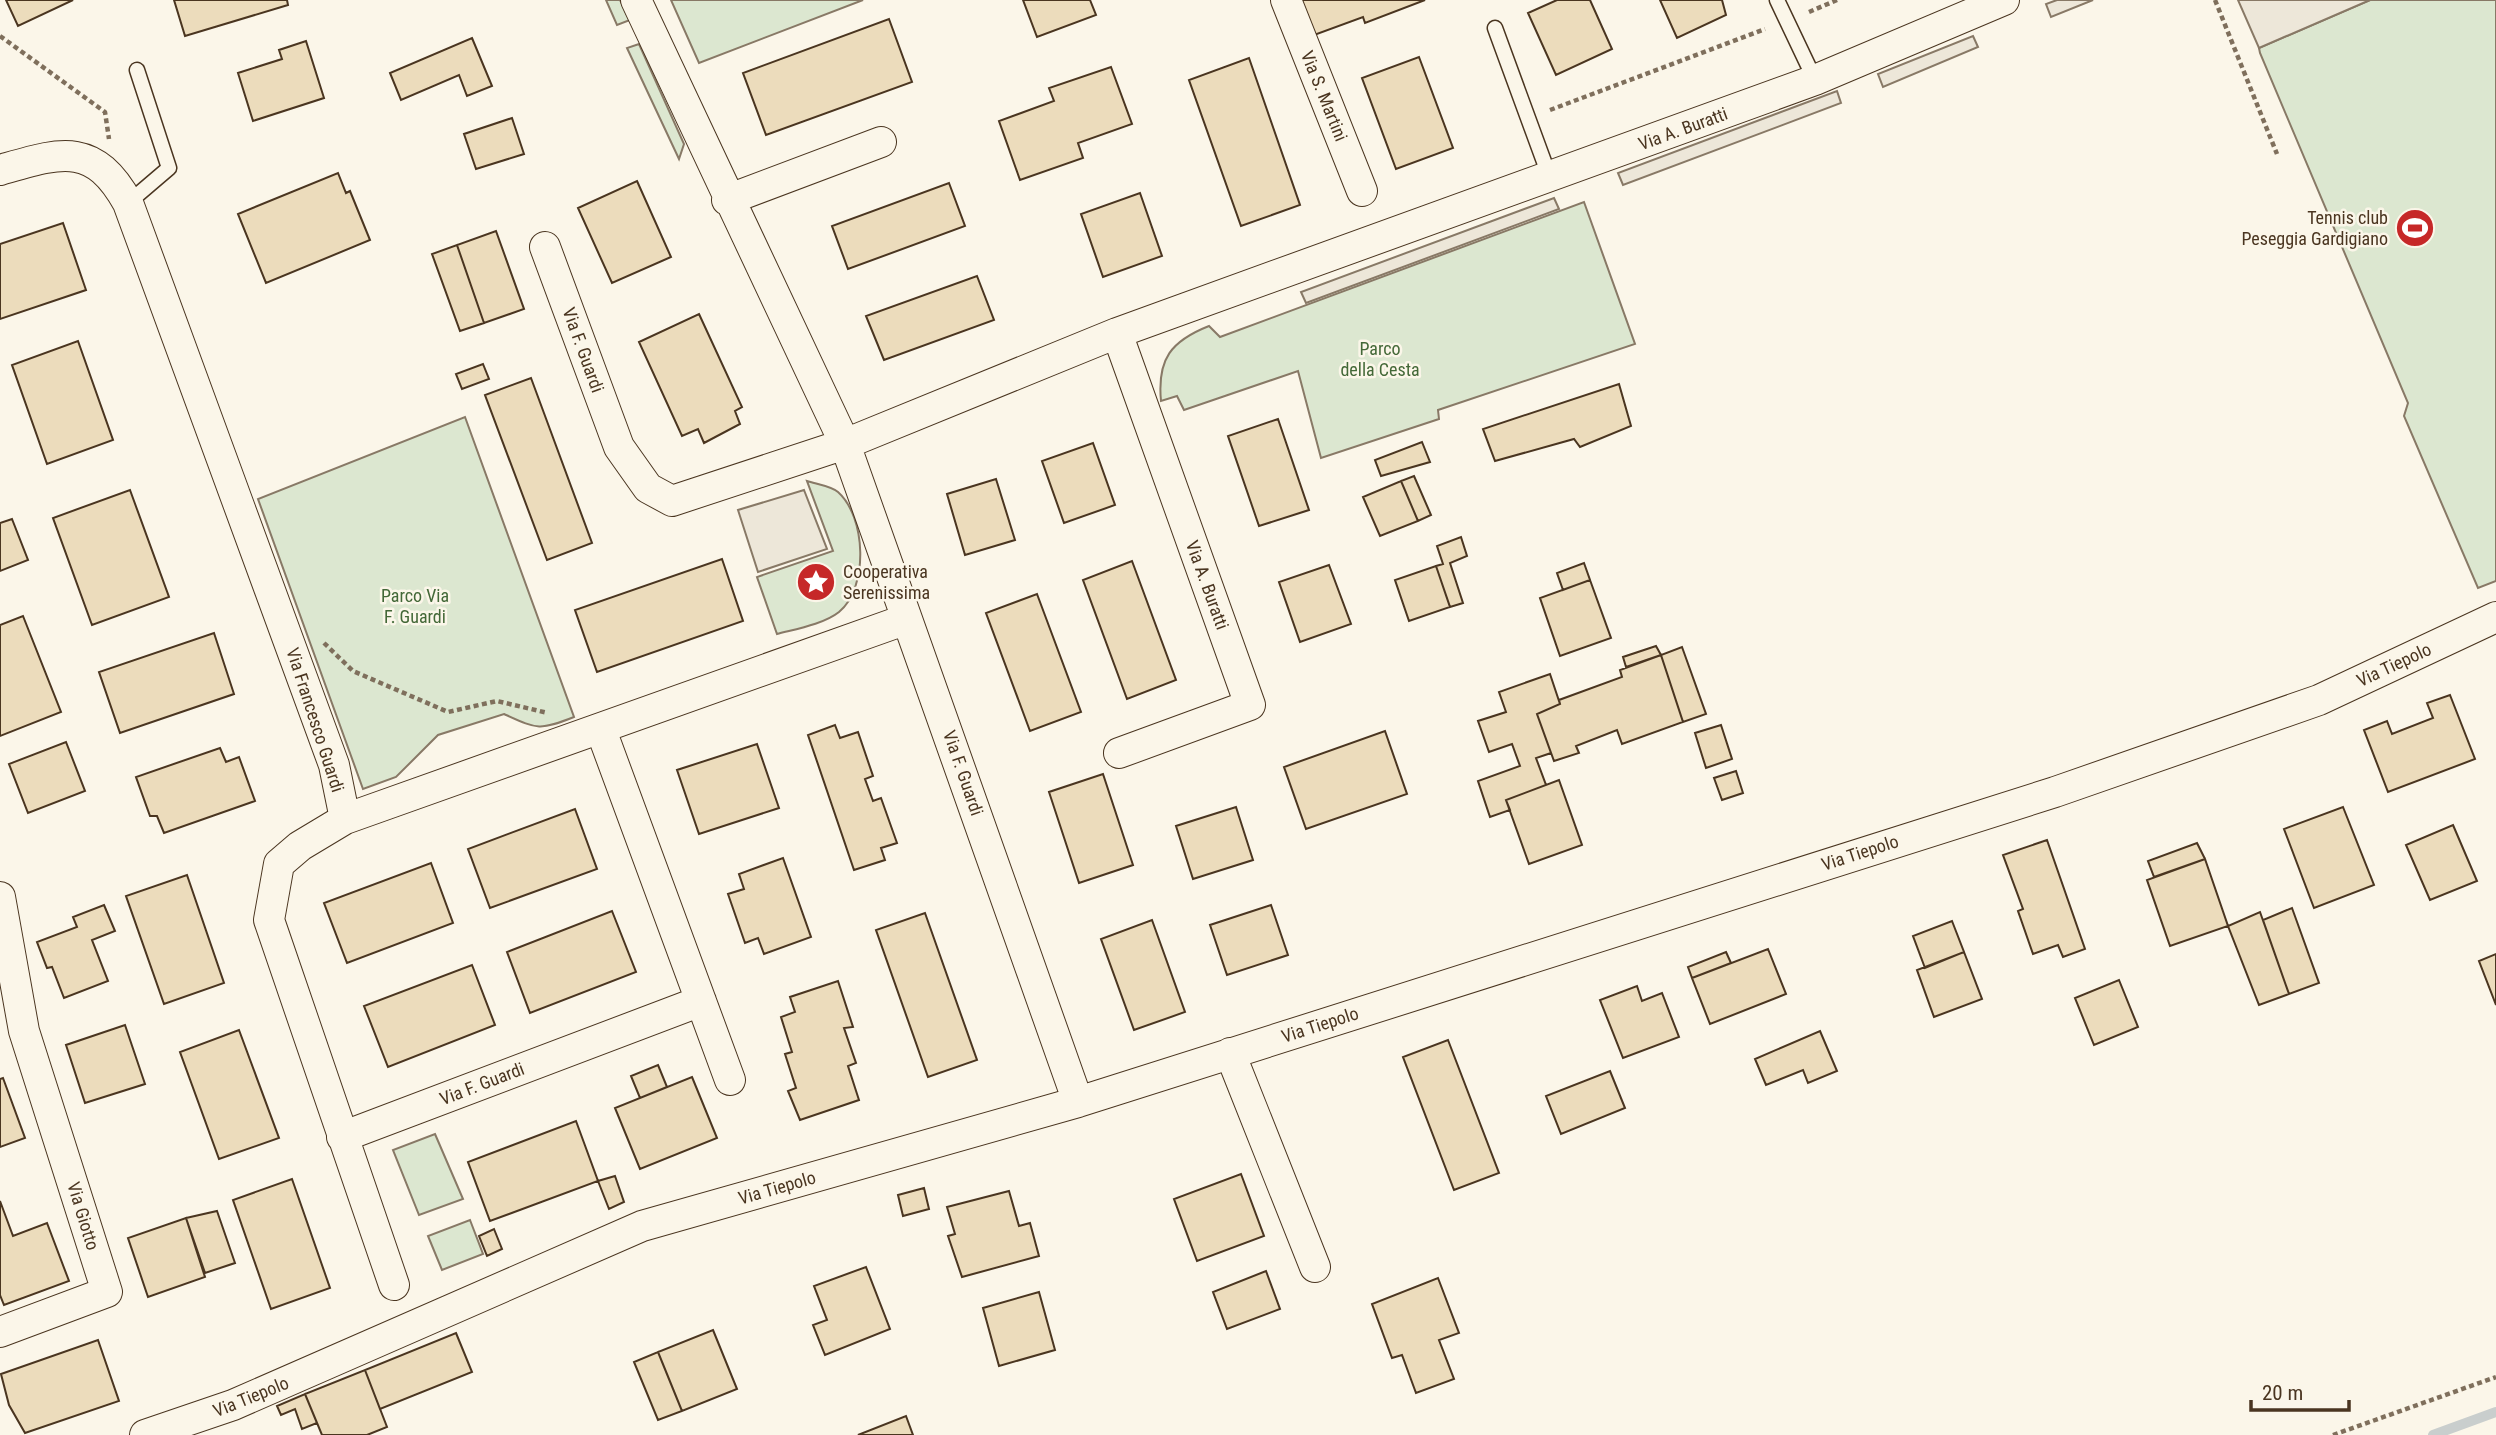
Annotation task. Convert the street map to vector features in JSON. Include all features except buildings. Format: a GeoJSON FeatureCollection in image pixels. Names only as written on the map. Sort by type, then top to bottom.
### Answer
{"type":"FeatureCollection","features":[{"type":"Feature","properties":{"kind":"street","name":"Via F. Guardi"},"geometry":{"type":"LineString","coordinates":[[636,0],[727,200],[845,444],[1078,1102]]}},
{"type":"Feature","properties":{"kind":"street","name":"Via S. Martini"},"geometry":{"type":"LineString","coordinates":[[1286,0],[1362,191]]}},
{"type":"Feature","properties":{"kind":"street","name":"Via A. Buratti"},"geometry":{"type":"LineString","coordinates":[[845,444],[1117,333],[1815,80],[2004,0]]}},
{"type":"Feature","properties":{"kind":"street"},"geometry":{"type":"LineString","coordinates":[[727,200],[881,142]]}},
{"type":"Feature","properties":{"kind":"street"},"geometry":{"type":"LineString","coordinates":[[0,170],[63,156],[90,161]]}},
{"type":"Feature","properties":{"kind":"street","name":"Via Francesco Guardi"},"geometry":{"type":"LineString","coordinates":[[90,161],[108,172],[128,203],[334,765],[345,819]]}},
{"type":"Feature","properties":{"kind":"street","name":"Via F. Guardi"},"geometry":{"type":"LineString","coordinates":[[545,247],[619,447],[648,488],[672,501],[845,444]]}},
{"type":"Feature","properties":{"kind":"street","name":"Via A. Buratti"},"geometry":{"type":"LineString","coordinates":[[1117,333],[1250,705],[1119,752]]}},
{"type":"Feature","properties":{"kind":"street","name":"Via Tiepolo"},"geometry":{"type":"LineString","coordinates":[[145,1435],[233,1405],[642,1226],[1078,1102],[2082,782],[2319,701],[2496,617]]}},
{"type":"Feature","properties":{"kind":"street"},"geometry":{"type":"LineString","coordinates":[[394,1285],[269,920],[279,864],[300,846],[345,819],[907,619]]}},
{"type":"Feature","properties":{"kind":"street"},"geometry":{"type":"LineString","coordinates":[[601,730],[730,1080]]}},
{"type":"Feature","properties":{"kind":"street","name":"Via Giotto"},"geometry":{"type":"LineString","coordinates":[[0,897],[12,1034],[107,1292],[0,1332]]}},
{"type":"Feature","properties":{"kind":"street","name":"Via F. Guardi"},"geometry":{"type":"LineString","coordinates":[[342,1136],[701,1001]]}},
{"type":"Feature","properties":{"kind":"street"},"geometry":{"type":"LineString","coordinates":[[1230,1053],[1315,1267]]}},
{"type":"Feature","properties":{"kind":"lane"},"geometry":{"type":"LineString","coordinates":[[1777,0],[1815,80]]}},
{"type":"Feature","properties":{"kind":"lane"},"geometry":{"type":"LineString","coordinates":[[1495,28],[1550,178]]}},
{"type":"Feature","properties":{"kind":"lane"},"geometry":{"type":"LineString","coordinates":[[128,203],[169,168],[137,70]]}},
{"type":"Feature","properties":{"kind":"path"},"geometry":{"type":"LineString","coordinates":[[1528,119],[1837,0]]}},
{"type":"Feature","properties":{"kind":"path"},"geometry":{"type":"LineString","coordinates":[[2215,0],[2277,153]]}},
{"type":"Feature","properties":{"kind":"path"},"geometry":{"type":"LineString","coordinates":[[0,36],[105,113],[109,126],[108,142],[90,161]]}},
{"type":"Feature","properties":{"kind":"path"},"geometry":{"type":"LineString","coordinates":[[321,640],[353,671],[448,712],[497,701],[555,714]]}},
{"type":"Feature","properties":{"kind":"path"},"geometry":{"type":"LineString","coordinates":[[2333,1435],[2496,1377]]}},
{"type":"Feature","properties":{"kind":"green space"},"geometry":{"type":"Polygon","coordinates":[[[606,0],[620,0],[630,20],[617,25],[606,0]]]}},
{"type":"Feature","properties":{"kind":"green space"},"geometry":{"type":"Polygon","coordinates":[[[671,0],[863,0],[699,63],[671,0]]]}},
{"type":"Feature","properties":{"kind":"green space","name":"Tennis club Peseggia Gardigiano"},"geometry":{"type":"Polygon","coordinates":[[[2370,0],[2496,0],[2496,581],[2478,588],[2404,416],[2408,403],[2259,48],[2370,0]]]}},
{"type":"Feature","properties":{"kind":"green space"},"geometry":{"type":"Polygon","coordinates":[[[639,44],[684,144],[679,159],[627,48],[639,44]]]}},
{"type":"Feature","properties":{"kind":"green space","name":"Parco della Cesta"},"geometry":{"type":"Polygon","coordinates":[[[1584,202],[1635,344],[1438,410],[1439,419],[1321,458],[1298,371],[1184,410],[1177,396],[1161,401],[1161,374],[1169,353],[1196,332],[1209,326],[1220,337],[1584,202]]]}},
{"type":"Feature","properties":{"kind":"green space","name":"Parco Via F. Guardi"},"geometry":{"type":"Polygon","coordinates":[[[465,417],[574,717],[553,725],[538,726],[504,714],[438,735],[396,777],[363,789],[258,499],[465,417]]]}},
{"type":"Feature","properties":{"kind":"green space"},"geometry":{"type":"Polygon","coordinates":[[[807,481],[835,490],[847,503],[859,534],[859,570],[849,601],[839,612],[818,623],[777,634],[757,577],[833,551],[807,481]]]}},
{"type":"Feature","properties":{"kind":"green space"},"geometry":{"type":"Polygon","coordinates":[[[435,1134],[463,1199],[419,1215],[393,1150],[435,1134]]]}},
{"type":"Feature","properties":{"kind":"green space"},"geometry":{"type":"Polygon","coordinates":[[[470,1220],[483,1254],[442,1270],[428,1236],[470,1220]]]}},
{"type":"Feature","properties":{"kind":"shaded area"},"geometry":{"type":"Polygon","coordinates":[[[2057,0],[2093,0],[2051,17],[2046,4],[2057,0]]]}},
{"type":"Feature","properties":{"kind":"shaded area"},"geometry":{"type":"Polygon","coordinates":[[[2238,0],[2370,0],[2259,48],[2238,0]]]}},
{"type":"Feature","properties":{"kind":"shaded area"},"geometry":{"type":"Polygon","coordinates":[[[1973,36],[1978,47],[1883,87],[1878,74],[1973,36]]]}},
{"type":"Feature","properties":{"kind":"shaded area"},"geometry":{"type":"Polygon","coordinates":[[[1837,91],[1841,103],[1623,185],[1618,173],[1837,91]]]}},
{"type":"Feature","properties":{"kind":"shaded area"},"geometry":{"type":"Polygon","coordinates":[[[1554,198],[1559,209],[1306,303],[1301,292],[1554,198]]]}},
{"type":"Feature","properties":{"kind":"shaded area"},"geometry":{"type":"Polygon","coordinates":[[[804,490],[827,549],[758,572],[738,510],[804,490]]]}},
{"type":"Feature","properties":{"kind":"waterway"},"geometry":{"type":"LineString","coordinates":[[2433,1435],[2496,1412]]}},
{"type":"Feature","properties":{"kind":"place","name":"Tennis club Peseggia Gardigiano"},"geometry":{"type":"Point","coordinates":[2415,228]}},
{"type":"Feature","properties":{"kind":"place","name":"Cooperativa Serenissima"},"geometry":{"type":"Point","coordinates":[816,582]}}]}
